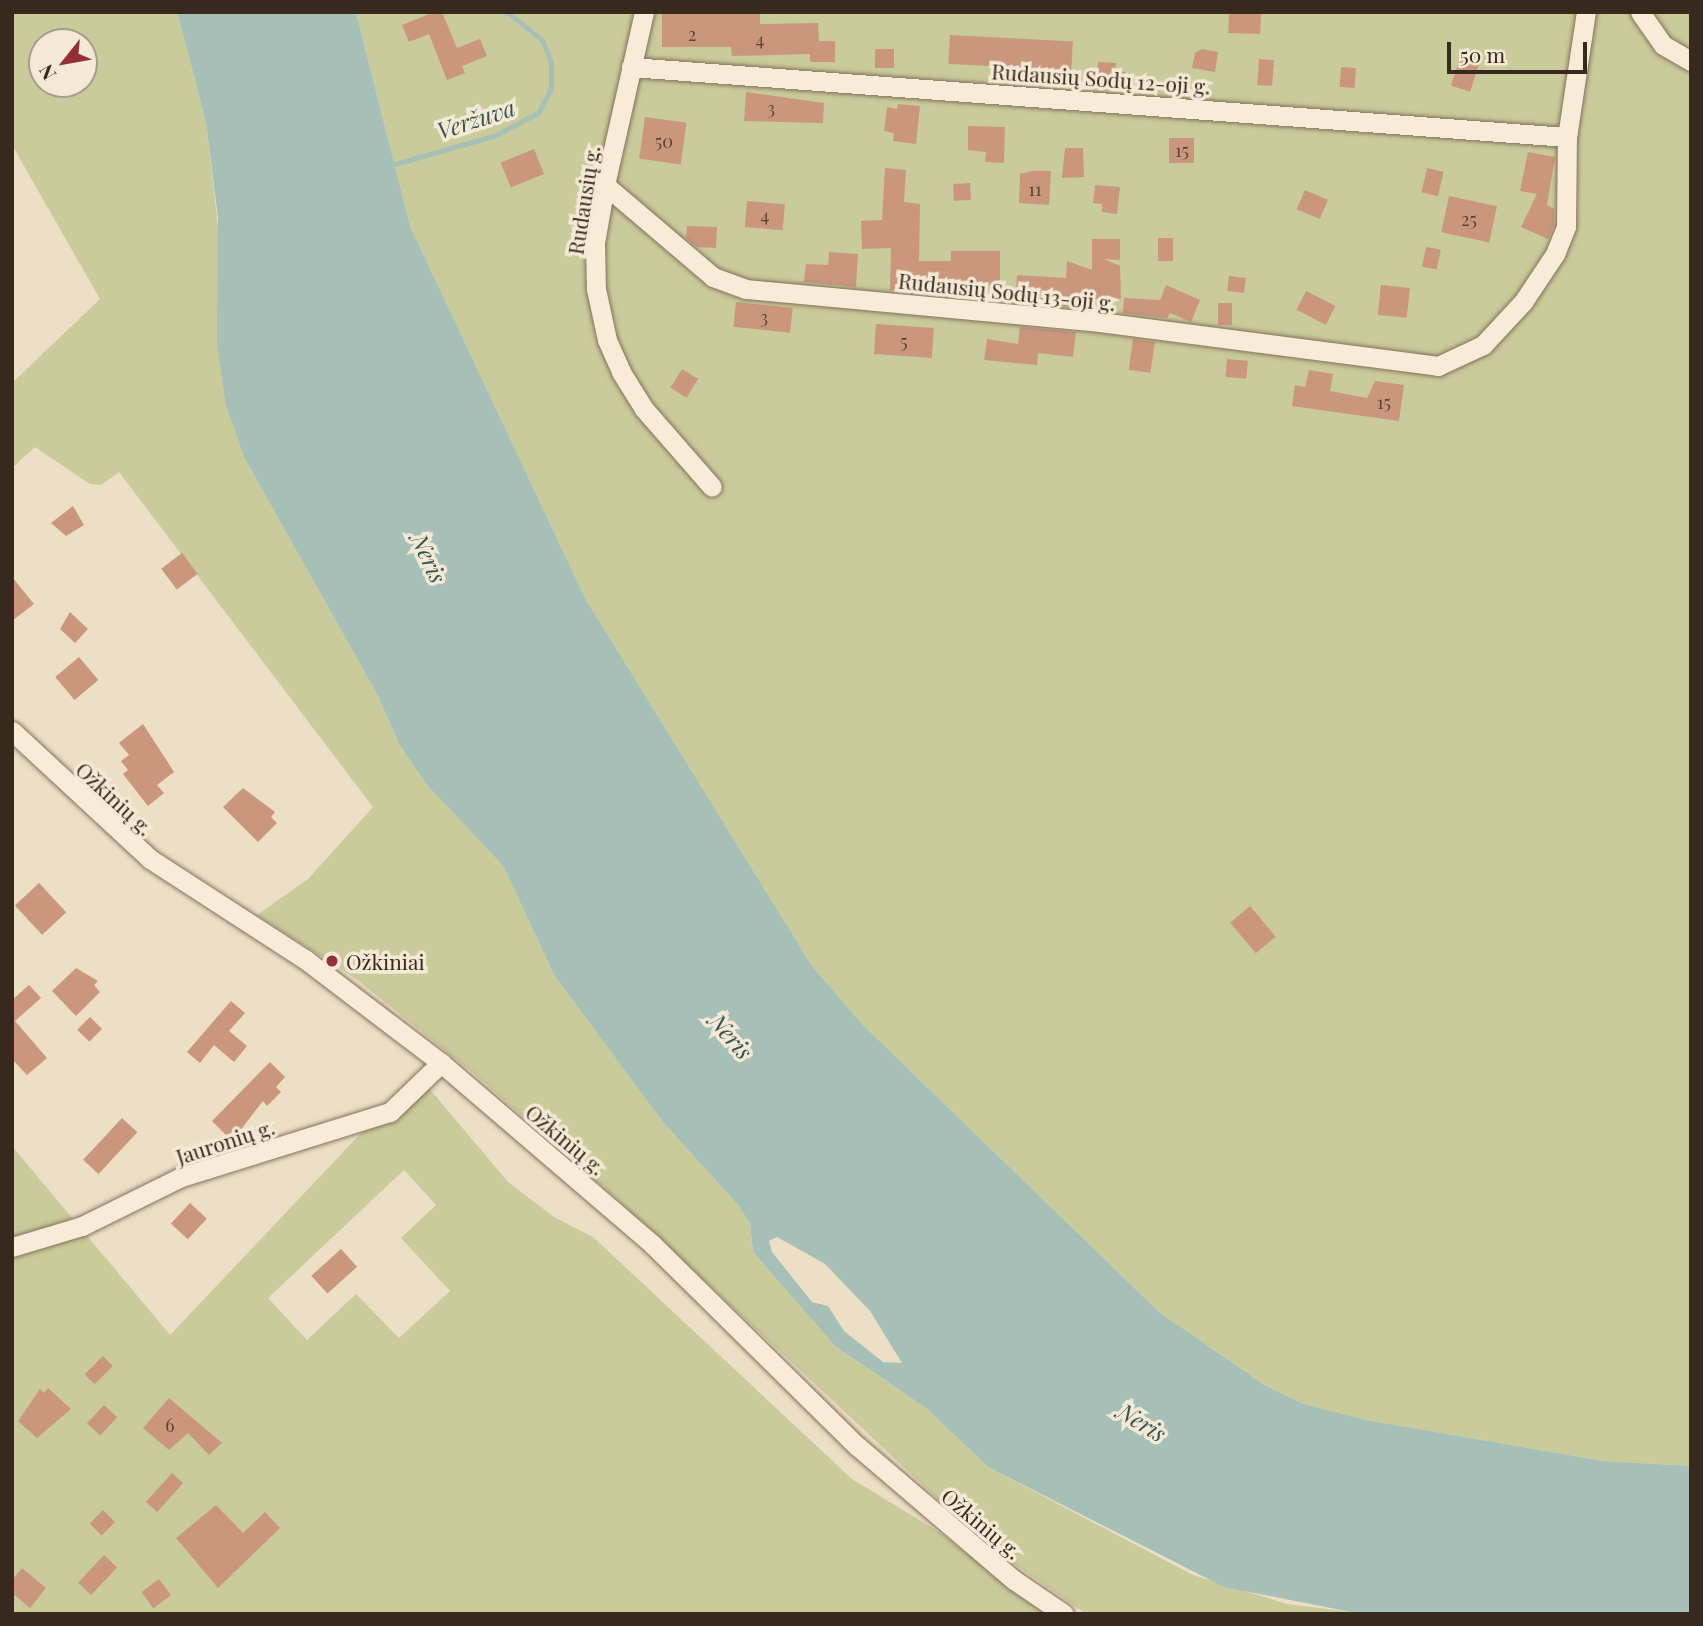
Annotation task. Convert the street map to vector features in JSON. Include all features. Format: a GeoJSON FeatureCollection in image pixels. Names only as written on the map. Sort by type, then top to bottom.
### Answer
{"type":"FeatureCollection","features":[{"type":"Feature","properties":{"kind":"street","name":"Rudausių g."},"geometry":{"type":"LineString","coordinates":[[644,12],[605,185],[595,254],[607,340],[644,409],[712,487]]}},
{"type":"Feature","properties":{"kind":"street"},"geometry":{"type":"LineString","coordinates":[[1567,137],[1586,12]]}},
{"type":"Feature","properties":{"kind":"street"},"geometry":{"type":"LineString","coordinates":[[1640,12],[1663,45],[1691,61]]}},
{"type":"Feature","properties":{"kind":"street","name":"Rudausių Sodų 12-oji g."},"geometry":{"type":"LineString","coordinates":[[631,67],[1567,137]]}},
{"type":"Feature","properties":{"kind":"street","name":"Rudausių Sodų 13-oji g."},"geometry":{"type":"LineString","coordinates":[[605,185],[713,277],[746,289],[1092,321],[1438,366],[1483,345],[1523,302],[1555,254],[1566,227],[1567,137]]}},
{"type":"Feature","properties":{"kind":"street","name":"Ožkinių g."},"geometry":{"type":"LineString","coordinates":[[12,730],[150,859],[306,960],[441,1063],[652,1244],[857,1446],[1014,1580],[1064,1614]]}},
{"type":"Feature","properties":{"kind":"street","name":"Jauronių g."},"geometry":{"type":"LineString","coordinates":[[12,1247],[82,1226],[181,1177],[390,1112],[441,1063]]}},
{"type":"Feature","properties":{"kind":"green space"},"geometry":{"type":"Polygon","coordinates":[[[12,12],[177,12],[206,122],[245,459],[378,696],[399,744],[426,784],[504,867],[554,975],[662,1121],[738,1205],[750,1223],[753,1252],[835,1346],[926,1408],[988,1467],[1193,1575],[1287,1604],[1351,1612],[1430,1614],[1086,1614],[986,1544],[618,1200],[472,1072],[355,978],[257,915],[308,879],[373,807],[119,472],[101,485],[90,484],[35,447],[12,468],[12,383],[100,299],[12,145],[12,12]]]}},
{"type":"Feature","properties":{"kind":"green space"},"geometry":{"type":"Polygon","coordinates":[[[356,12],[1691,12],[1691,1466],[1604,1461],[1366,1420],[1304,1404],[1266,1386],[1159,1312],[864,1026],[812,966],[585,598],[410,226],[356,12]]]}},
{"type":"Feature","properties":{"kind":"green space"},"geometry":{"type":"Polygon","coordinates":[[[417,1074],[508,1182],[554,1217],[593,1237],[852,1479],[939,1532],[1046,1614],[12,1614],[12,1146],[170,1335],[417,1074]],[[404,1170],[268,1298],[307,1340],[356,1294],[399,1338],[450,1291],[401,1238],[436,1205],[404,1170]]]}},
{"type":"Feature","properties":{"kind":"water","name":"Neris"},"geometry":{"type":"Polygon","coordinates":[[[177,12],[356,12],[410,226],[585,598],[812,966],[864,1026],[1159,1312],[1266,1386],[1304,1404],[1366,1420],[1604,1461],[1691,1466],[1691,1614],[1351,1612],[1224,1587],[988,1467],[926,1408],[835,1346],[753,1252],[750,1223],[738,1205],[662,1121],[554,975],[504,867],[426,784],[399,744],[378,696],[245,459],[226,405],[217,346],[218,218],[206,122],[177,12]],[[777,1237],[769,1241],[772,1252],[812,1302],[828,1306],[844,1331],[883,1362],[902,1363],[870,1311],[825,1264],[777,1237]]]}},
{"type":"Feature","properties":{"kind":"building"},"geometry":{"type":"Polygon","coordinates":[[[434,12],[442,12],[457,48],[480,39],[487,56],[462,66],[465,73],[447,80],[429,34],[409,42],[402,25],[434,12]]]}},
{"type":"Feature","properties":{"kind":"building"},"geometry":{"type":"Polygon","coordinates":[[[662,12],[760,12],[760,24],[818,23],[819,41],[835,41],[835,62],[810,62],[810,54],[732,56],[731,47],[662,47],[662,12]]]}},
{"type":"Feature","properties":{"kind":"building"},"geometry":{"type":"Polygon","coordinates":[[[1229,12],[1261,13],[1260,34],[1228,33],[1229,12]]]}},
{"type":"Feature","properties":{"kind":"building"},"geometry":{"type":"Polygon","coordinates":[[[950,35],[1073,41],[1071,70],[948,64],[950,35]]]}},
{"type":"Feature","properties":{"kind":"building"},"geometry":{"type":"Polygon","coordinates":[[[875,49],[894,49],[894,68],[875,68],[875,49]]]}},
{"type":"Feature","properties":{"kind":"building"},"geometry":{"type":"Polygon","coordinates":[[[1202,49],[1218,52],[1215,72],[1192,68],[1195,53],[1202,49]]]}},
{"type":"Feature","properties":{"kind":"building"},"geometry":{"type":"Polygon","coordinates":[[[1460,58],[1479,64],[1470,92],[1451,86],[1460,58]]]}},
{"type":"Feature","properties":{"kind":"building"},"geometry":{"type":"Polygon","coordinates":[[[1259,59],[1274,60],[1272,86],[1257,85],[1259,59]]]}},
{"type":"Feature","properties":{"kind":"building"},"geometry":{"type":"Polygon","coordinates":[[[1098,62],[1116,63],[1115,71],[1126,72],[1125,91],[1096,89],[1098,62]]]}},
{"type":"Feature","properties":{"kind":"building"},"geometry":{"type":"Polygon","coordinates":[[[1341,67],[1356,68],[1355,88],[1340,87],[1341,67]]]}},
{"type":"Feature","properties":{"kind":"building"},"geometry":{"type":"Polygon","coordinates":[[[746,92],[824,103],[823,123],[744,121],[746,92]]]}},
{"type":"Feature","properties":{"kind":"building"},"geometry":{"type":"Polygon","coordinates":[[[898,104],[920,106],[916,144],[893,141],[894,133],[884,131],[887,107],[897,109],[898,104]]]}},
{"type":"Feature","properties":{"kind":"building"},"geometry":{"type":"Polygon","coordinates":[[[645,117],[687,123],[681,164],[639,159],[645,117]]]}},
{"type":"Feature","properties":{"kind":"building"},"geometry":{"type":"Polygon","coordinates":[[[968,126],[1005,127],[1004,163],[985,162],[986,152],[968,150],[968,126]]]}},
{"type":"Feature","properties":{"kind":"building"},"geometry":{"type":"Polygon","coordinates":[[[1169,138],[1194,138],[1194,163],[1169,163],[1169,138]]]}},
{"type":"Feature","properties":{"kind":"building"},"geometry":{"type":"Polygon","coordinates":[[[1065,148],[1083,148],[1084,177],[1062,178],[1065,148]]]}},
{"type":"Feature","properties":{"kind":"building"},"geometry":{"type":"Polygon","coordinates":[[[534,149],[544,174],[511,188],[501,162],[534,149]]]}},
{"type":"Feature","properties":{"kind":"building"},"geometry":{"type":"Polygon","coordinates":[[[1528,152],[1555,157],[1547,205],[1554,209],[1554,225],[1548,239],[1521,227],[1537,194],[1520,191],[1528,152]]]}},
{"type":"Feature","properties":{"kind":"building"},"geometry":{"type":"Polygon","coordinates":[[[885,168],[906,170],[904,202],[920,204],[919,261],[951,261],[951,251],[1000,251],[1000,285],[890,290],[891,248],[862,249],[861,221],[882,220],[885,168]]]}},
{"type":"Feature","properties":{"kind":"building"},"geometry":{"type":"Polygon","coordinates":[[[1427,168],[1444,172],[1438,196],[1421,192],[1427,168]]]}},
{"type":"Feature","properties":{"kind":"building"},"geometry":{"type":"Polygon","coordinates":[[[1051,171],[1049,205],[1019,203],[1020,174],[1051,171]]]}},
{"type":"Feature","properties":{"kind":"building"},"geometry":{"type":"Polygon","coordinates":[[[970,183],[971,200],[954,201],[953,184],[970,183]]]}},
{"type":"Feature","properties":{"kind":"building"},"geometry":{"type":"Polygon","coordinates":[[[1095,185],[1120,187],[1117,214],[1102,212],[1102,204],[1093,203],[1095,185]]]}},
{"type":"Feature","properties":{"kind":"building"},"geometry":{"type":"Polygon","coordinates":[[[1305,190],[1328,200],[1320,219],[1297,209],[1305,190]]]}},
{"type":"Feature","properties":{"kind":"building"},"geometry":{"type":"Polygon","coordinates":[[[1449,196],[1497,206],[1489,242],[1441,232],[1449,196]]]}},
{"type":"Feature","properties":{"kind":"building"},"geometry":{"type":"Polygon","coordinates":[[[747,201],[785,204],[783,230],[745,227],[747,201]]]}},
{"type":"Feature","properties":{"kind":"building"},"geometry":{"type":"Polygon","coordinates":[[[687,226],[717,227],[716,248],[697,247],[686,238],[687,226]]]}},
{"type":"Feature","properties":{"kind":"building"},"geometry":{"type":"Polygon","coordinates":[[[1158,238],[1173,238],[1173,261],[1158,261],[1158,238]]]}},
{"type":"Feature","properties":{"kind":"building"},"geometry":{"type":"Polygon","coordinates":[[[1092,239],[1120,239],[1120,260],[1104,259],[1120,266],[1121,299],[1083,299],[1083,308],[1015,302],[1017,275],[1066,278],[1067,261],[1092,270],[1092,239]]]}},
{"type":"Feature","properties":{"kind":"building"},"geometry":{"type":"Polygon","coordinates":[[[1426,247],[1441,250],[1437,269],[1422,267],[1426,247]]]}},
{"type":"Feature","properties":{"kind":"building"},"geometry":{"type":"Polygon","coordinates":[[[829,252],[858,254],[856,287],[804,282],[806,264],[828,265],[829,252]]]}},
{"type":"Feature","properties":{"kind":"building"},"geometry":{"type":"Polygon","coordinates":[[[1229,276],[1246,278],[1244,293],[1227,291],[1229,276]]]}},
{"type":"Feature","properties":{"kind":"building"},"geometry":{"type":"Polygon","coordinates":[[[1166,285],[1200,300],[1191,322],[1170,313],[1167,318],[1123,313],[1124,298],[1160,300],[1166,285]]]}},
{"type":"Feature","properties":{"kind":"building"},"geometry":{"type":"Polygon","coordinates":[[[1381,285],[1410,288],[1407,318],[1378,315],[1381,285]]]}},
{"type":"Feature","properties":{"kind":"building"},"geometry":{"type":"Polygon","coordinates":[[[1306,291],[1335,306],[1326,325],[1296,310],[1306,291]]]}},
{"type":"Feature","properties":{"kind":"building"},"geometry":{"type":"Polygon","coordinates":[[[736,302],[793,308],[790,333],[733,327],[736,302]]]}},
{"type":"Feature","properties":{"kind":"building"},"geometry":{"type":"Polygon","coordinates":[[[1218,303],[1232,303],[1232,325],[1218,325],[1218,303]]]}},
{"type":"Feature","properties":{"kind":"building"},"geometry":{"type":"Polygon","coordinates":[[[876,324],[934,328],[932,358],[874,354],[876,324]]]}},
{"type":"Feature","properties":{"kind":"building"},"geometry":{"type":"Polygon","coordinates":[[[1020,327],[1076,332],[1073,357],[1038,353],[1037,365],[984,360],[987,339],[1018,344],[1020,327]]]}},
{"type":"Feature","properties":{"kind":"building"},"geometry":{"type":"Polygon","coordinates":[[[1133,339],[1155,342],[1150,373],[1129,370],[1133,339]]]}},
{"type":"Feature","properties":{"kind":"building"},"geometry":{"type":"Polygon","coordinates":[[[1227,359],[1248,361],[1246,379],[1225,377],[1227,359]]]}},
{"type":"Feature","properties":{"kind":"building"},"geometry":{"type":"Polygon","coordinates":[[[682,369],[698,379],[686,398],[670,388],[682,369]]]}},
{"type":"Feature","properties":{"kind":"building"},"geometry":{"type":"Polygon","coordinates":[[[1309,370],[1333,374],[1330,391],[1367,398],[1375,381],[1404,385],[1399,421],[1292,406],[1295,385],[1305,387],[1309,370]]]}},
{"type":"Feature","properties":{"kind":"building"},"geometry":{"type":"Polygon","coordinates":[[[73,506],[84,525],[66,536],[51,523],[73,506]]]}},
{"type":"Feature","properties":{"kind":"building"},"geometry":{"type":"Polygon","coordinates":[[[182,553],[198,574],[177,589],[161,569],[182,553]]]}},
{"type":"Feature","properties":{"kind":"building"},"geometry":{"type":"Polygon","coordinates":[[[12,577],[34,604],[12,621],[12,577]]]}},
{"type":"Feature","properties":{"kind":"building"},"geometry":{"type":"Polygon","coordinates":[[[70,612],[88,629],[75,643],[60,629],[70,612]]]}},
{"type":"Feature","properties":{"kind":"building"},"geometry":{"type":"Polygon","coordinates":[[[79,657],[98,680],[75,700],[55,677],[79,657]]]}},
{"type":"Feature","properties":{"kind":"building"},"geometry":{"type":"Polygon","coordinates":[[[143,724],[174,772],[157,785],[164,793],[148,806],[123,774],[128,770],[121,761],[129,755],[119,743],[143,724]]]}},
{"type":"Feature","properties":{"kind":"building"},"geometry":{"type":"Polygon","coordinates":[[[243,788],[275,812],[271,817],[277,823],[258,842],[223,807],[243,788]]]}},
{"type":"Feature","properties":{"kind":"building"},"geometry":{"type":"Polygon","coordinates":[[[39,883],[66,912],[42,935],[15,906],[39,883]]]}},
{"type":"Feature","properties":{"kind":"building"},"geometry":{"type":"Polygon","coordinates":[[[1250,906],[1276,937],[1256,953],[1230,923],[1250,906]]]}},
{"type":"Feature","properties":{"kind":"building"},"geometry":{"type":"Polygon","coordinates":[[[76,968],[98,981],[94,985],[100,992],[76,1016],[52,991],[76,968]]]}},
{"type":"Feature","properties":{"kind":"building"},"geometry":{"type":"Polygon","coordinates":[[[29,985],[41,998],[15,1021],[47,1058],[27,1075],[12,1059],[12,1000],[29,985]]]}},
{"type":"Feature","properties":{"kind":"building"},"geometry":{"type":"Polygon","coordinates":[[[231,1001],[245,1013],[229,1031],[247,1046],[234,1062],[214,1045],[200,1063],[187,1052],[231,1001]]]}},
{"type":"Feature","properties":{"kind":"building"},"geometry":{"type":"Polygon","coordinates":[[[90,1017],[102,1029],[89,1042],[77,1030],[90,1017]]]}},
{"type":"Feature","properties":{"kind":"building"},"geometry":{"type":"Polygon","coordinates":[[[270,1062],[285,1077],[276,1087],[281,1092],[267,1106],[263,1101],[232,1141],[212,1121],[270,1062]]]}},
{"type":"Feature","properties":{"kind":"building"},"geometry":{"type":"Polygon","coordinates":[[[122,1118],[137,1132],[98,1174],[83,1160],[122,1118]]]}},
{"type":"Feature","properties":{"kind":"building"},"geometry":{"type":"Polygon","coordinates":[[[190,1203],[207,1219],[188,1239],[171,1223],[190,1203]]]}},
{"type":"Feature","properties":{"kind":"building"},"geometry":{"type":"Polygon","coordinates":[[[341,1249],[357,1267],[327,1294],[311,1276],[341,1249]]]}},
{"type":"Feature","properties":{"kind":"building"},"geometry":{"type":"Polygon","coordinates":[[[103,1356],[113,1366],[95,1384],[85,1374],[103,1356]]]}},
{"type":"Feature","properties":{"kind":"building"},"geometry":{"type":"Polygon","coordinates":[[[48,1388],[71,1409],[37,1438],[18,1421],[40,1389],[44,1393],[48,1388]]]}},
{"type":"Feature","properties":{"kind":"building"},"geometry":{"type":"Polygon","coordinates":[[[169,1398],[222,1443],[209,1455],[188,1433],[169,1450],[143,1428],[169,1398]]]}},
{"type":"Feature","properties":{"kind":"building"},"geometry":{"type":"Polygon","coordinates":[[[104,1405],[117,1417],[100,1436],[87,1423],[104,1405]]]}},
{"type":"Feature","properties":{"kind":"building"},"geometry":{"type":"Polygon","coordinates":[[[172,1473],[183,1483],[157,1512],[146,1502],[172,1473]]]}},
{"type":"Feature","properties":{"kind":"building"},"geometry":{"type":"Polygon","coordinates":[[[216,1505],[243,1533],[265,1512],[280,1528],[218,1588],[176,1538],[216,1505]]]}},
{"type":"Feature","properties":{"kind":"building"},"geometry":{"type":"Polygon","coordinates":[[[103,1510],[115,1522],[102,1535],[90,1523],[103,1510]]]}},
{"type":"Feature","properties":{"kind":"building"},"geometry":{"type":"Polygon","coordinates":[[[104,1555],[117,1567],[91,1595],[78,1583],[104,1555]]]}},
{"type":"Feature","properties":{"kind":"building"},"geometry":{"type":"Polygon","coordinates":[[[22,1568],[46,1588],[30,1608],[12,1593],[12,1580],[22,1568]]]}},
{"type":"Feature","properties":{"kind":"building"},"geometry":{"type":"Polygon","coordinates":[[[159,1579],[171,1595],[153,1608],[141,1592],[159,1579]]]}},
{"type":"Feature","properties":{"kind":"waterway","name":"Veržuva"},"geometry":{"type":"LineString","coordinates":[[384,167],[496,135],[539,112],[551,88],[551,63],[542,40],[507,12]]}},
{"type":"Feature","properties":{"kind":"place","name":"Ožkiniai"},"geometry":{"type":"Point","coordinates":[332,961]}}]}
